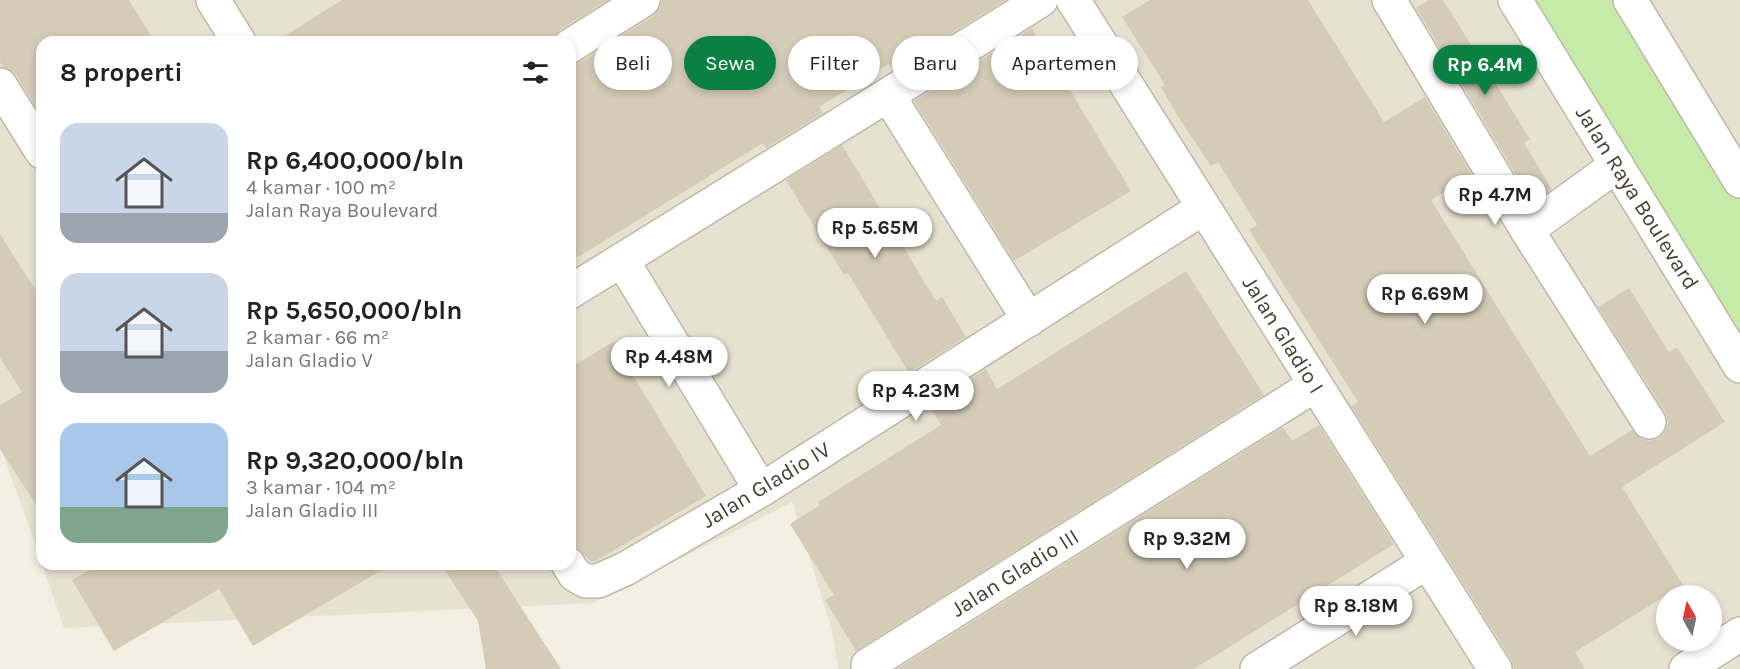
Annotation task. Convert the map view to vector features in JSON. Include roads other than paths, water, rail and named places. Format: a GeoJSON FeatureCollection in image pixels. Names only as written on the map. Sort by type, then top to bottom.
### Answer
{"type":"FeatureCollection","features":[{"type":"Feature","properties":{"kind":"street"},"geometry":{"type":"LineString","coordinates":[[576,42],[643,0]]}},
{"type":"Feature","properties":{"kind":"street"},"geometry":{"type":"LineString","coordinates":[[576,288],[1041,0]]}},
{"type":"Feature","properties":{"kind":"street","name":"Jalan Gladio I"},"geometry":{"type":"LineString","coordinates":[[1073,0],[1495,669]]}},
{"type":"Feature","properties":{"kind":"street"},"geometry":{"type":"LineString","coordinates":[[1389,0],[1527,230],[1649,422]]}},
{"type":"Feature","properties":{"kind":"street","name":"Jalan Raya Boulevard"},"geometry":{"type":"LineString","coordinates":[[1515,0],[1740,366]]}},
{"type":"Feature","properties":{"kind":"street"},"geometry":{"type":"LineString","coordinates":[[1630,0],[1740,181]]}},
{"type":"Feature","properties":{"kind":"street"},"geometry":{"type":"LineString","coordinates":[[226,4],[237,36]]}},
{"type":"Feature","properties":{"kind":"street"},"geometry":{"type":"LineString","coordinates":[[0,85],[36,142]]}},
{"type":"Feature","properties":{"kind":"street"},"geometry":{"type":"LineString","coordinates":[[888,95],[1029,320]]}},
{"type":"Feature","properties":{"kind":"street"},"geometry":{"type":"LineString","coordinates":[[1527,230],[1617,165]]}},
{"type":"Feature","properties":{"kind":"street","name":"Jalan Gladio IV"},"geometry":{"type":"LineString","coordinates":[[572,570],[582,580],[598,581],[625,569],[760,490],[1203,208]]}},
{"type":"Feature","properties":{"kind":"street"},"geometry":{"type":"LineString","coordinates":[[622,260],[760,490]]}},
{"type":"Feature","properties":{"kind":"street","name":"Jalan Gladio III"},"geometry":{"type":"LineString","coordinates":[[868,666],[1315,385]]}},
{"type":"Feature","properties":{"kind":"street"},"geometry":{"type":"LineString","coordinates":[[1257,669],[1427,562]]}},
{"type":"Feature","properties":{"kind":"street"},"geometry":{"type":"LineString","coordinates":[[1686,669],[1740,634]]}}]}
